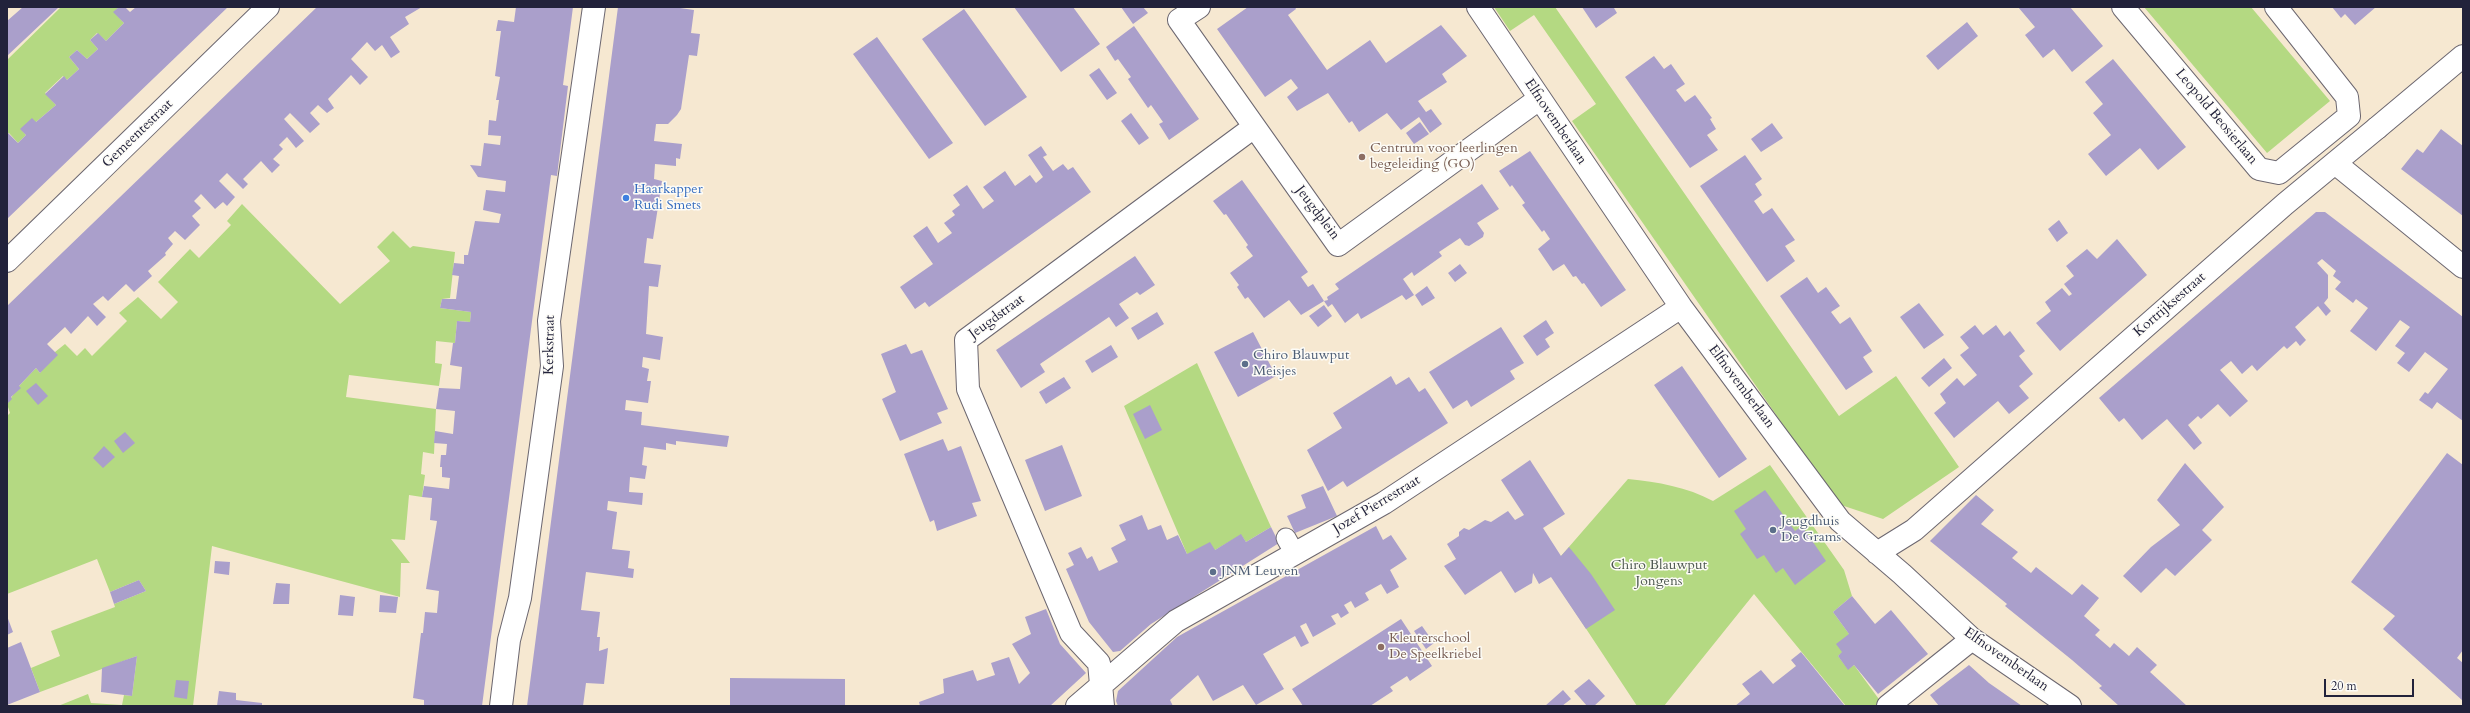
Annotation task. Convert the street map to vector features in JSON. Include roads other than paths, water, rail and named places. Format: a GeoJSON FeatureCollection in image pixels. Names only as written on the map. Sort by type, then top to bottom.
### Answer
{"type":"FeatureCollection","features":[{"type":"Feature","properties":{"kind":"street","name":"Gemeentestraat"},"geometry":{"type":"LineString","coordinates":[[7,261],[268,7]]}},
{"type":"Feature","properties":{"kind":"street","name":"Kerkstraat"},"geometry":{"type":"LineString","coordinates":[[501,706],[509,640],[520,598],[552,366],[549,321],[594,7]]}},
{"type":"Feature","properties":{"kind":"street","name":"Jeugdplein"},"geometry":{"type":"LineString","coordinates":[[1199,7],[1179,20],[1338,245],[1539,98]]}},
{"type":"Feature","properties":{"kind":"street","name":"Elfnovemberlaan"},"geometry":{"type":"LineString","coordinates":[[1478,7],[1681,308],[1840,521],[1972,639],[2070,706]]}},
{"type":"Feature","properties":{"kind":"street","name":"Leopold Beosierlaan"},"geometry":{"type":"LineString","coordinates":[[2123,7],[2259,169],[2279,173],[2349,116],[2347,97],[2276,7]]}},
{"type":"Feature","properties":{"kind":"street","name":"Kortrijksestraat"},"geometry":{"type":"LineString","coordinates":[[1876,553],[1914,530],[2279,209],[2463,56]]}},
{"type":"Feature","properties":{"kind":"street","name":"Jeugdstraat"},"geometry":{"type":"LineString","coordinates":[[1102,684],[1099,663],[1071,633],[968,389],[966,340],[1254,128]]}},
{"type":"Feature","properties":{"kind":"street"},"geometry":{"type":"LineString","coordinates":[[2335,163],[2463,267]]}},
{"type":"Feature","properties":{"kind":"street","name":"Jozef Pierrestraat"},"geometry":{"type":"LineString","coordinates":[[1077,706],[1176,621],[1291,546],[1384,504],[1681,308]]}},
{"type":"Feature","properties":{"kind":"street"},"geometry":{"type":"LineString","coordinates":[[1888,706],[1972,639]]}},
{"type":"Feature","properties":{"kind":"street"},"geometry":{"type":"LineString","coordinates":[[1102,684],[1103,706]]}},
{"type":"Feature","properties":{"kind":"place","name":"Centrum voor leerlingen begeleiding (GO)"},"geometry":{"type":"Point","coordinates":[1362,157]}},
{"type":"Feature","properties":{"kind":"place","name":"Haarkapper Rudi Smets"},"geometry":{"type":"Point","coordinates":[626,198]}},
{"type":"Feature","properties":{"kind":"place","name":"Chiro Blauwput Meisjes"},"geometry":{"type":"Point","coordinates":[1245,364]}},
{"type":"Feature","properties":{"kind":"place","name":"Jeugdhuis De Grams"},"geometry":{"type":"Point","coordinates":[1773,530]}},
{"type":"Feature","properties":{"kind":"place","name":"JNM Leuven"},"geometry":{"type":"Point","coordinates":[1213,572]}},
{"type":"Feature","properties":{"kind":"place","name":"Kleuterschool De Speelkriebel"},"geometry":{"type":"Point","coordinates":[1381,647]}},
{"type":"Feature","properties":{"kind":"park label","name":"Chiro Blauwput Jongens"},"geometry":{"type":"Point","coordinates":[1659,574]}}]}
